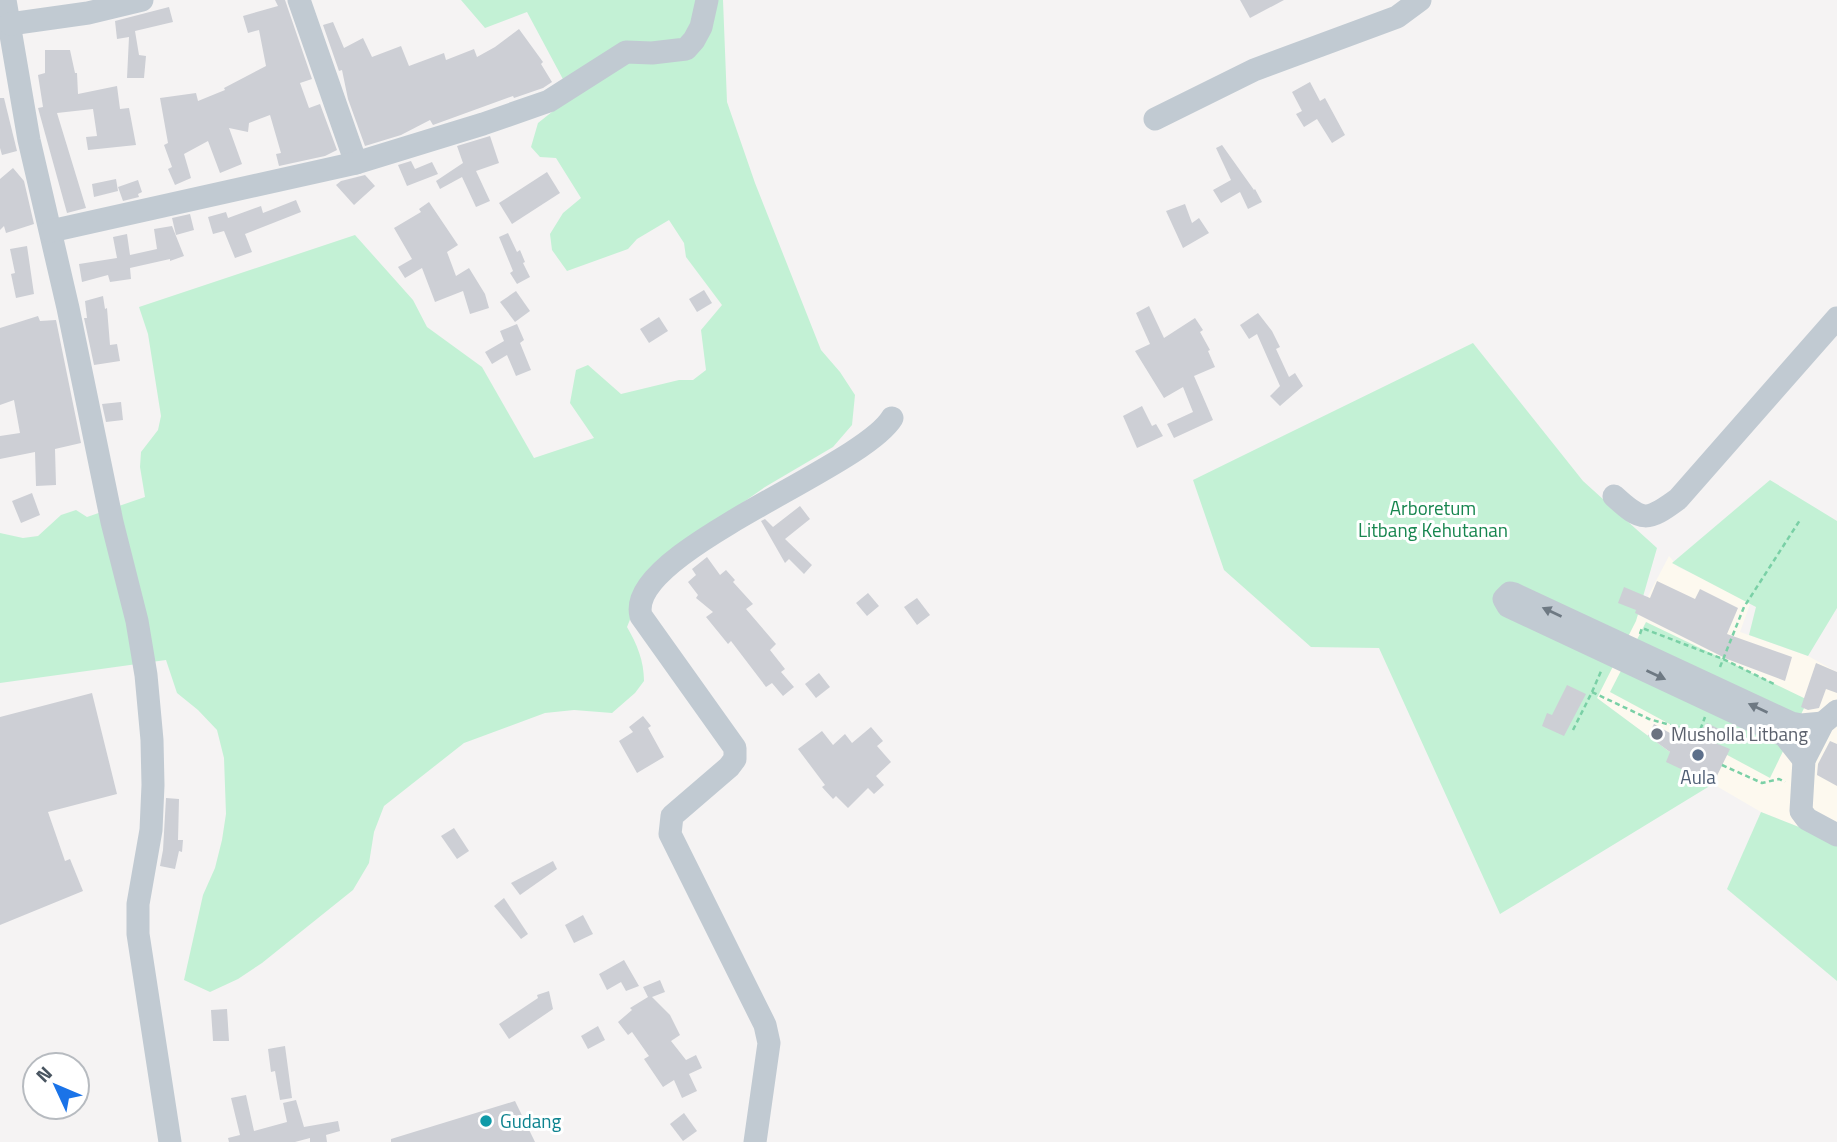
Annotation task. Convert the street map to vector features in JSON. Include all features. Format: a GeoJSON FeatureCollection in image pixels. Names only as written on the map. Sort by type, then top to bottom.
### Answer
{"type":"FeatureCollection","features":[{"type":"Feature","properties":{"kind":"street"},"geometry":{"type":"LineString","coordinates":[[5,0],[29,141],[51,231],[112,522],[137,621],[146,676],[153,785],[150,830],[138,904],[138,934],[170,1142]]}},
{"type":"Feature","properties":{"kind":"street"},"geometry":{"type":"LineString","coordinates":[[10,24],[88,13],[142,0]]}},
{"type":"Feature","properties":{"kind":"street"},"geometry":{"type":"LineString","coordinates":[[299,0],[356,163]]}},
{"type":"Feature","properties":{"kind":"street"},"geometry":{"type":"LineString","coordinates":[[51,231],[356,163],[549,101],[626,52],[652,53],[686,49],[701,27],[707,0]]}},
{"type":"Feature","properties":{"kind":"street"},"geometry":{"type":"LineString","coordinates":[[1155,120],[1254,70],[1397,17],[1420,0]]}},
{"type":"Feature","properties":{"kind":"street"},"geometry":{"type":"LineString","coordinates":[[1614,496],[1638,516],[1645,517],[1658,514],[1678,499],[1837,318]]}},
{"type":"Feature","properties":{"kind":"street"},"geometry":{"type":"LineString","coordinates":[[755,1142],[769,1043],[765,1025],[670,834],[672,816],[729,767],[735,759],[735,748],[639,610],[648,589],[682,556],[741,515],[868,441],[892,418]]}},
{"type":"Feature","properties":{"kind":"street"},"geometry":{"type":"LineString","coordinates":[[1619,653],[1788,729],[1804,760],[1803,816],[1837,835]]}},
{"type":"Feature","properties":{"kind":"street"},"geometry":{"type":"LineString","coordinates":[[1788,729],[1830,717]]}},
{"type":"Feature","properties":{"kind":"street"},"geometry":{"type":"LineString","coordinates":[[1804,760],[1830,717]]}},
{"type":"Feature","properties":{"kind":"path"},"geometry":{"type":"LineString","coordinates":[[1591,692],[1649,719],[1699,733],[1723,659],[1744,607],[1800,520]]}},
{"type":"Feature","properties":{"kind":"path"},"geometry":{"type":"LineString","coordinates":[[1642,628],[1723,659],[1776,685]]}},
{"type":"Feature","properties":{"kind":"path"},"geometry":{"type":"LineString","coordinates":[[1573,730],[1591,692],[1619,653]]}},
{"type":"Feature","properties":{"kind":"path"},"geometry":{"type":"LineString","coordinates":[[1722,765],[1762,783],[1779,779],[1803,792]]}},
{"type":"Feature","properties":{"kind":"shaded area"},"geometry":{"type":"Polygon","coordinates":[[[1669,556],[1678,567],[1751,601],[1740,632],[1808,656],[1837,672],[1837,842],[1761,812],[1713,784],[1597,698],[1518,580],[1635,621],[1669,556]]]}},
{"type":"Feature","properties":{"kind":"green space"},"geometry":{"type":"Polygon","coordinates":[[[461,0],[723,0],[727,102],[755,183],[821,350],[855,395],[852,425],[833,447],[765,487],[651,567],[627,627],[639,653],[644,674],[644,681],[635,693],[612,713],[574,710],[545,713],[464,743],[384,806],[374,832],[369,863],[353,890],[262,963],[238,979],[210,992],[184,980],[203,895],[215,868],[226,814],[224,758],[217,730],[177,693],[166,660],[0,683],[0,533],[23,538],[38,536],[61,515],[76,510],[87,517],[145,497],[140,467],[141,452],[158,430],[161,416],[148,334],[139,307],[355,235],[413,300],[427,327],[482,367],[534,458],[594,438],[570,403],[576,370],[588,365],[621,394],[679,380],[693,380],[706,370],[701,330],[722,305],[686,257],[684,243],[669,220],[637,239],[628,249],[567,271],[552,250],[550,234],[563,213],[581,198],[556,158],[540,157],[531,147],[538,123],[572,96],[527,12],[485,28],[461,0]]]}},
{"type":"Feature","properties":{"kind":"green space","name":"Arboretum Litbang Kehutanan"},"geometry":{"type":"Polygon","coordinates":[[[1473,343],[1583,481],[1657,548],[1636,621],[1597,698],[1713,784],[1500,914],[1379,648],[1311,647],[1224,570],[1193,480],[1473,343]]]}},
{"type":"Feature","properties":{"kind":"green space"},"geometry":{"type":"Polygon","coordinates":[[[1770,480],[1837,521],[1837,608],[1808,656],[1749,635],[1756,607],[1672,563],[1770,480]]]}},
{"type":"Feature","properties":{"kind":"green space"},"geometry":{"type":"Polygon","coordinates":[[[1646,622],[1808,700],[1770,778],[1610,692],[1646,622]]]}},
{"type":"Feature","properties":{"kind":"green space"},"geometry":{"type":"Polygon","coordinates":[[[1761,812],[1837,842],[1837,981],[1727,889],[1761,812]]]}},
{"type":"Feature","properties":{"kind":"building"},"geometry":{"type":"Polygon","coordinates":[[[275,0],[285,0],[312,79],[300,83],[309,108],[320,104],[337,150],[325,156],[279,166],[276,154],[281,153],[270,115],[249,123],[248,132],[229,128],[242,164],[220,173],[208,141],[184,154],[191,178],[175,185],[168,169],[172,167],[164,145],[168,143],[160,98],[196,93],[198,101],[225,90],[224,88],[266,66],[259,30],[248,33],[243,16],[278,6],[275,0]]]}},
{"type":"Feature","properties":{"kind":"building"},"geometry":{"type":"Polygon","coordinates":[[[1240,0],[1284,0],[1250,18],[1240,0]]]}},
{"type":"Feature","properties":{"kind":"building"},"geometry":{"type":"Polygon","coordinates":[[[169,7],[173,22],[135,31],[139,55],[146,56],[144,78],[127,78],[129,37],[117,39],[115,21],[169,7]]]}},
{"type":"Feature","properties":{"kind":"building"},"geometry":{"type":"Polygon","coordinates":[[[333,22],[344,48],[363,38],[372,57],[401,46],[409,66],[444,53],[446,60],[474,49],[477,57],[519,29],[543,62],[541,64],[552,82],[543,88],[433,125],[430,120],[401,135],[365,146],[348,99],[342,70],[339,71],[323,25],[333,22]]]}},
{"type":"Feature","properties":{"kind":"building"},"geometry":{"type":"Polygon","coordinates":[[[45,50],[70,50],[77,73],[78,94],[117,86],[120,109],[129,108],[136,145],[88,150],[86,137],[97,136],[93,109],[57,113],[86,208],[67,213],[38,108],[43,107],[38,75],[45,73],[45,50]]]}},
{"type":"Feature","properties":{"kind":"building"},"geometry":{"type":"Polygon","coordinates":[[[1310,82],[1320,101],[1325,98],[1345,135],[1332,143],[1317,119],[1304,127],[1296,114],[1302,111],[1292,92],[1310,82]]]}},
{"type":"Feature","properties":{"kind":"building"},"geometry":{"type":"Polygon","coordinates":[[[0,98],[4,98],[17,151],[2,155],[0,148],[0,98]]]}},
{"type":"Feature","properties":{"kind":"building"},"geometry":{"type":"Polygon","coordinates":[[[490,136],[499,163],[476,171],[490,201],[476,207],[462,177],[440,189],[436,181],[463,163],[457,146],[490,136]]]}},
{"type":"Feature","properties":{"kind":"building"},"geometry":{"type":"Polygon","coordinates":[[[1222,145],[1262,202],[1248,209],[1240,192],[1221,203],[1213,190],[1231,180],[1216,148],[1222,145]]]}},
{"type":"Feature","properties":{"kind":"building"},"geometry":{"type":"Polygon","coordinates":[[[411,161],[415,169],[432,162],[438,174],[407,186],[398,165],[411,161]]]}},
{"type":"Feature","properties":{"kind":"building"},"geometry":{"type":"Polygon","coordinates":[[[13,168],[24,181],[34,224],[6,233],[4,226],[0,230],[0,179],[13,168]]]}},
{"type":"Feature","properties":{"kind":"building"},"geometry":{"type":"Polygon","coordinates":[[[547,172],[560,193],[512,224],[499,203],[547,172]]]}},
{"type":"Feature","properties":{"kind":"building"},"geometry":{"type":"Polygon","coordinates":[[[365,175],[375,186],[354,205],[336,185],[341,181],[365,175]]]}},
{"type":"Feature","properties":{"kind":"building"},"geometry":{"type":"Polygon","coordinates":[[[116,179],[118,191],[94,197],[92,184],[116,179]]]}},
{"type":"Feature","properties":{"kind":"building"},"geometry":{"type":"Polygon","coordinates":[[[138,180],[142,192],[138,194],[139,197],[123,201],[118,187],[138,180]]]}},
{"type":"Feature","properties":{"kind":"building"},"geometry":{"type":"Polygon","coordinates":[[[296,200],[301,212],[245,234],[252,252],[235,258],[224,231],[213,234],[208,217],[226,212],[228,218],[261,206],[263,213],[296,200]]]}},
{"type":"Feature","properties":{"kind":"building"},"geometry":{"type":"Polygon","coordinates":[[[429,202],[458,245],[447,252],[456,276],[469,268],[485,294],[489,308],[470,314],[463,291],[435,302],[422,268],[405,278],[398,267],[412,259],[394,228],[421,212],[419,209],[429,202]]]}},
{"type":"Feature","properties":{"kind":"building"},"geometry":{"type":"Polygon","coordinates":[[[1185,204],[1192,223],[1199,218],[1209,233],[1183,248],[1166,211],[1185,204]]]}},
{"type":"Feature","properties":{"kind":"building"},"geometry":{"type":"Polygon","coordinates":[[[190,214],[194,230],[176,235],[172,218],[190,214]]]}},
{"type":"Feature","properties":{"kind":"building"},"geometry":{"type":"Polygon","coordinates":[[[172,226],[184,256],[130,268],[131,279],[110,282],[108,275],[82,282],[79,264],[117,258],[113,237],[127,234],[130,255],[157,249],[154,229],[172,226]]]}},
{"type":"Feature","properties":{"kind":"building"},"geometry":{"type":"Polygon","coordinates":[[[508,233],[517,252],[520,250],[530,277],[517,284],[510,273],[513,271],[499,237],[508,233]]]}},
{"type":"Feature","properties":{"kind":"building"},"geometry":{"type":"Polygon","coordinates":[[[27,246],[34,294],[16,298],[10,249],[27,246]]]}},
{"type":"Feature","properties":{"kind":"building"},"geometry":{"type":"Polygon","coordinates":[[[704,290],[712,303],[697,312],[689,299],[704,290]]]}},
{"type":"Feature","properties":{"kind":"building"},"geometry":{"type":"Polygon","coordinates":[[[516,291],[530,311],[515,322],[500,302],[516,291]]]}},
{"type":"Feature","properties":{"kind":"building"},"geometry":{"type":"Polygon","coordinates":[[[103,296],[105,309],[107,308],[110,345],[117,344],[120,361],[94,365],[84,318],[87,318],[85,301],[103,296]]]}},
{"type":"Feature","properties":{"kind":"building"},"geometry":{"type":"Polygon","coordinates":[[[1149,306],[1164,338],[1195,318],[1203,330],[1200,332],[1210,350],[1208,351],[1215,367],[1194,376],[1213,420],[1174,438],[1167,424],[1193,412],[1183,387],[1164,398],[1135,351],[1150,344],[1136,313],[1149,306]]]}},
{"type":"Feature","properties":{"kind":"building"},"geometry":{"type":"Polygon","coordinates":[[[1258,313],[1280,347],[1276,349],[1289,377],[1295,373],[1303,386],[1280,406],[1270,396],[1280,386],[1257,334],[1249,339],[1240,325],[1258,313]]]}},
{"type":"Feature","properties":{"kind":"building"},"geometry":{"type":"Polygon","coordinates":[[[38,316],[40,321],[56,320],[81,443],[55,449],[56,485],[36,486],[35,452],[0,459],[0,436],[20,433],[14,400],[0,405],[0,328],[38,316]]]}},
{"type":"Feature","properties":{"kind":"building"},"geometry":{"type":"Polygon","coordinates":[[[659,317],[668,331],[649,343],[640,329],[659,317]]]}},
{"type":"Feature","properties":{"kind":"building"},"geometry":{"type":"Polygon","coordinates":[[[517,324],[524,340],[520,343],[531,370],[516,376],[507,355],[492,364],[485,352],[504,341],[500,331],[517,324]]]}},
{"type":"Feature","properties":{"kind":"building"},"geometry":{"type":"Polygon","coordinates":[[[121,402],[123,420],[106,422],[102,404],[121,402]]]}},
{"type":"Feature","properties":{"kind":"building"},"geometry":{"type":"Polygon","coordinates":[[[1142,406],[1152,426],[1156,424],[1163,436],[1137,448],[1123,416],[1142,406]]]}},
{"type":"Feature","properties":{"kind":"building"},"geometry":{"type":"Polygon","coordinates":[[[32,493],[40,515],[21,523],[12,501],[32,493]]]}},
{"type":"Feature","properties":{"kind":"building"},"geometry":{"type":"Polygon","coordinates":[[[800,506],[810,519],[785,539],[812,565],[804,574],[789,559],[785,563],[761,521],[765,519],[773,527],[800,506]]]}},
{"type":"Feature","properties":{"kind":"building"},"geometry":{"type":"Polygon","coordinates":[[[707,557],[720,575],[726,570],[735,580],[733,582],[753,604],[746,609],[776,644],[770,650],[785,669],[781,672],[794,687],[783,696],[772,683],[766,687],[731,641],[728,644],[706,617],[713,612],[696,598],[698,595],[688,582],[696,575],[692,569],[707,557]]]}},
{"type":"Feature","properties":{"kind":"building"},"geometry":{"type":"Polygon","coordinates":[[[1657,581],[1695,599],[1700,589],[1738,608],[1727,634],[1792,657],[1785,681],[1727,659],[1618,603],[1624,587],[1650,598],[1657,581]]]}},
{"type":"Feature","properties":{"kind":"building"},"geometry":{"type":"Polygon","coordinates":[[[868,593],[879,606],[867,616],[856,603],[868,593]]]}},
{"type":"Feature","properties":{"kind":"building"},"geometry":{"type":"Polygon","coordinates":[[[917,598],[930,615],[917,625],[904,607],[917,598]]]}},
{"type":"Feature","properties":{"kind":"building"},"geometry":{"type":"Polygon","coordinates":[[[1816,663],[1837,672],[1837,693],[1826,689],[1819,708],[1808,710],[1801,707],[1816,663]]]}},
{"type":"Feature","properties":{"kind":"building"},"geometry":{"type":"Polygon","coordinates":[[[819,673],[830,687],[816,698],[805,684],[819,673]]]}},
{"type":"Feature","properties":{"kind":"building"},"geometry":{"type":"Polygon","coordinates":[[[1567,685],[1586,694],[1564,736],[1542,726],[1547,713],[1552,715],[1567,685]]]}},
{"type":"Feature","properties":{"kind":"building"},"geometry":{"type":"Polygon","coordinates":[[[92,693],[117,794],[48,812],[65,861],[70,859],[83,891],[0,925],[0,717],[92,693]]]}},
{"type":"Feature","properties":{"kind":"building"},"geometry":{"type":"Polygon","coordinates":[[[643,716],[651,726],[648,728],[664,757],[637,773],[619,741],[633,732],[629,727],[643,716]]]}},
{"type":"Feature","properties":{"kind":"building","name":"Aula"},"geometry":{"type":"Polygon","coordinates":[[[1707,723],[1719,729],[1713,742],[1730,749],[1713,784],[1666,762],[1670,752],[1648,736],[1654,724],[1677,737],[1680,730],[1699,733],[1707,723]]]}},
{"type":"Feature","properties":{"kind":"building"},"geometry":{"type":"Polygon","coordinates":[[[871,727],[883,741],[877,746],[891,762],[876,776],[884,785],[874,794],[868,788],[848,808],[836,796],[833,799],[822,787],[825,785],[798,749],[822,731],[833,745],[845,734],[852,743],[871,727]]]}},
{"type":"Feature","properties":{"kind":"building"},"geometry":{"type":"Polygon","coordinates":[[[1830,741],[1837,744],[1837,786],[1817,775],[1818,764],[1830,741]]]}},
{"type":"Feature","properties":{"kind":"building"},"geometry":{"type":"Polygon","coordinates":[[[166,798],[179,799],[178,840],[183,840],[182,852],[179,851],[175,869],[160,866],[166,798]]]}},
{"type":"Feature","properties":{"kind":"building"},"geometry":{"type":"Polygon","coordinates":[[[454,828],[469,851],[457,859],[441,836],[454,828]]]}},
{"type":"Feature","properties":{"kind":"building"},"geometry":{"type":"Polygon","coordinates":[[[553,861],[557,869],[520,895],[511,883],[553,861]]]}},
{"type":"Feature","properties":{"kind":"building"},"geometry":{"type":"Polygon","coordinates":[[[504,898],[528,934],[521,939],[494,906],[504,898]]]}},
{"type":"Feature","properties":{"kind":"building"},"geometry":{"type":"Polygon","coordinates":[[[583,915],[593,934],[574,943],[565,925],[583,915]]]}},
{"type":"Feature","properties":{"kind":"building"},"geometry":{"type":"Polygon","coordinates":[[[624,960],[639,986],[626,991],[621,982],[607,990],[599,974],[624,960]]]}},
{"type":"Feature","properties":{"kind":"building"},"geometry":{"type":"Polygon","coordinates":[[[660,980],[665,992],[652,997],[670,1015],[680,1035],[671,1041],[686,1060],[696,1055],[702,1068],[689,1074],[697,1091],[682,1098],[674,1080],[663,1087],[644,1059],[649,1056],[632,1032],[628,1035],[618,1022],[632,1010],[630,1008],[648,997],[643,987],[660,980]]]}},
{"type":"Feature","properties":{"kind":"building"},"geometry":{"type":"Polygon","coordinates":[[[549,991],[553,1009],[509,1039],[499,1024],[538,998],[537,995],[549,991]]]}},
{"type":"Feature","properties":{"kind":"building"},"geometry":{"type":"Polygon","coordinates":[[[227,1009],[229,1041],[213,1041],[211,1010],[227,1009]]]}},
{"type":"Feature","properties":{"kind":"building"},"geometry":{"type":"Polygon","coordinates":[[[598,1026],[605,1040],[588,1049],[581,1036],[598,1026]]]}},
{"type":"Feature","properties":{"kind":"building"},"geometry":{"type":"Polygon","coordinates":[[[285,1046],[292,1098],[280,1100],[275,1071],[271,1072],[268,1049],[285,1046]]]}},
{"type":"Feature","properties":{"kind":"building"},"geometry":{"type":"Polygon","coordinates":[[[246,1095],[254,1131],[287,1122],[283,1103],[296,1100],[304,1127],[338,1121],[340,1131],[326,1135],[327,1142],[310,1142],[310,1138],[295,1142],[229,1142],[228,1138],[240,1135],[231,1098],[246,1095]]]}},
{"type":"Feature","properties":{"kind":"building","name":"Gudang"},"geometry":{"type":"Polygon","coordinates":[[[515,1101],[535,1142],[391,1142],[391,1139],[515,1101]]]}},
{"type":"Feature","properties":{"kind":"building"},"geometry":{"type":"Polygon","coordinates":[[[684,1113],[697,1131],[683,1141],[670,1124],[684,1113]]]}},
{"type":"Feature","properties":{"kind":"place","name":"Musholla Litbang"},"geometry":{"type":"Point","coordinates":[1657,734]}},
{"type":"Feature","properties":{"kind":"place","name":"Aula"},"geometry":{"type":"Point","coordinates":[1698,755]}},
{"type":"Feature","properties":{"kind":"place","name":"Gudang"},"geometry":{"type":"Point","coordinates":[486,1121]}}]}
